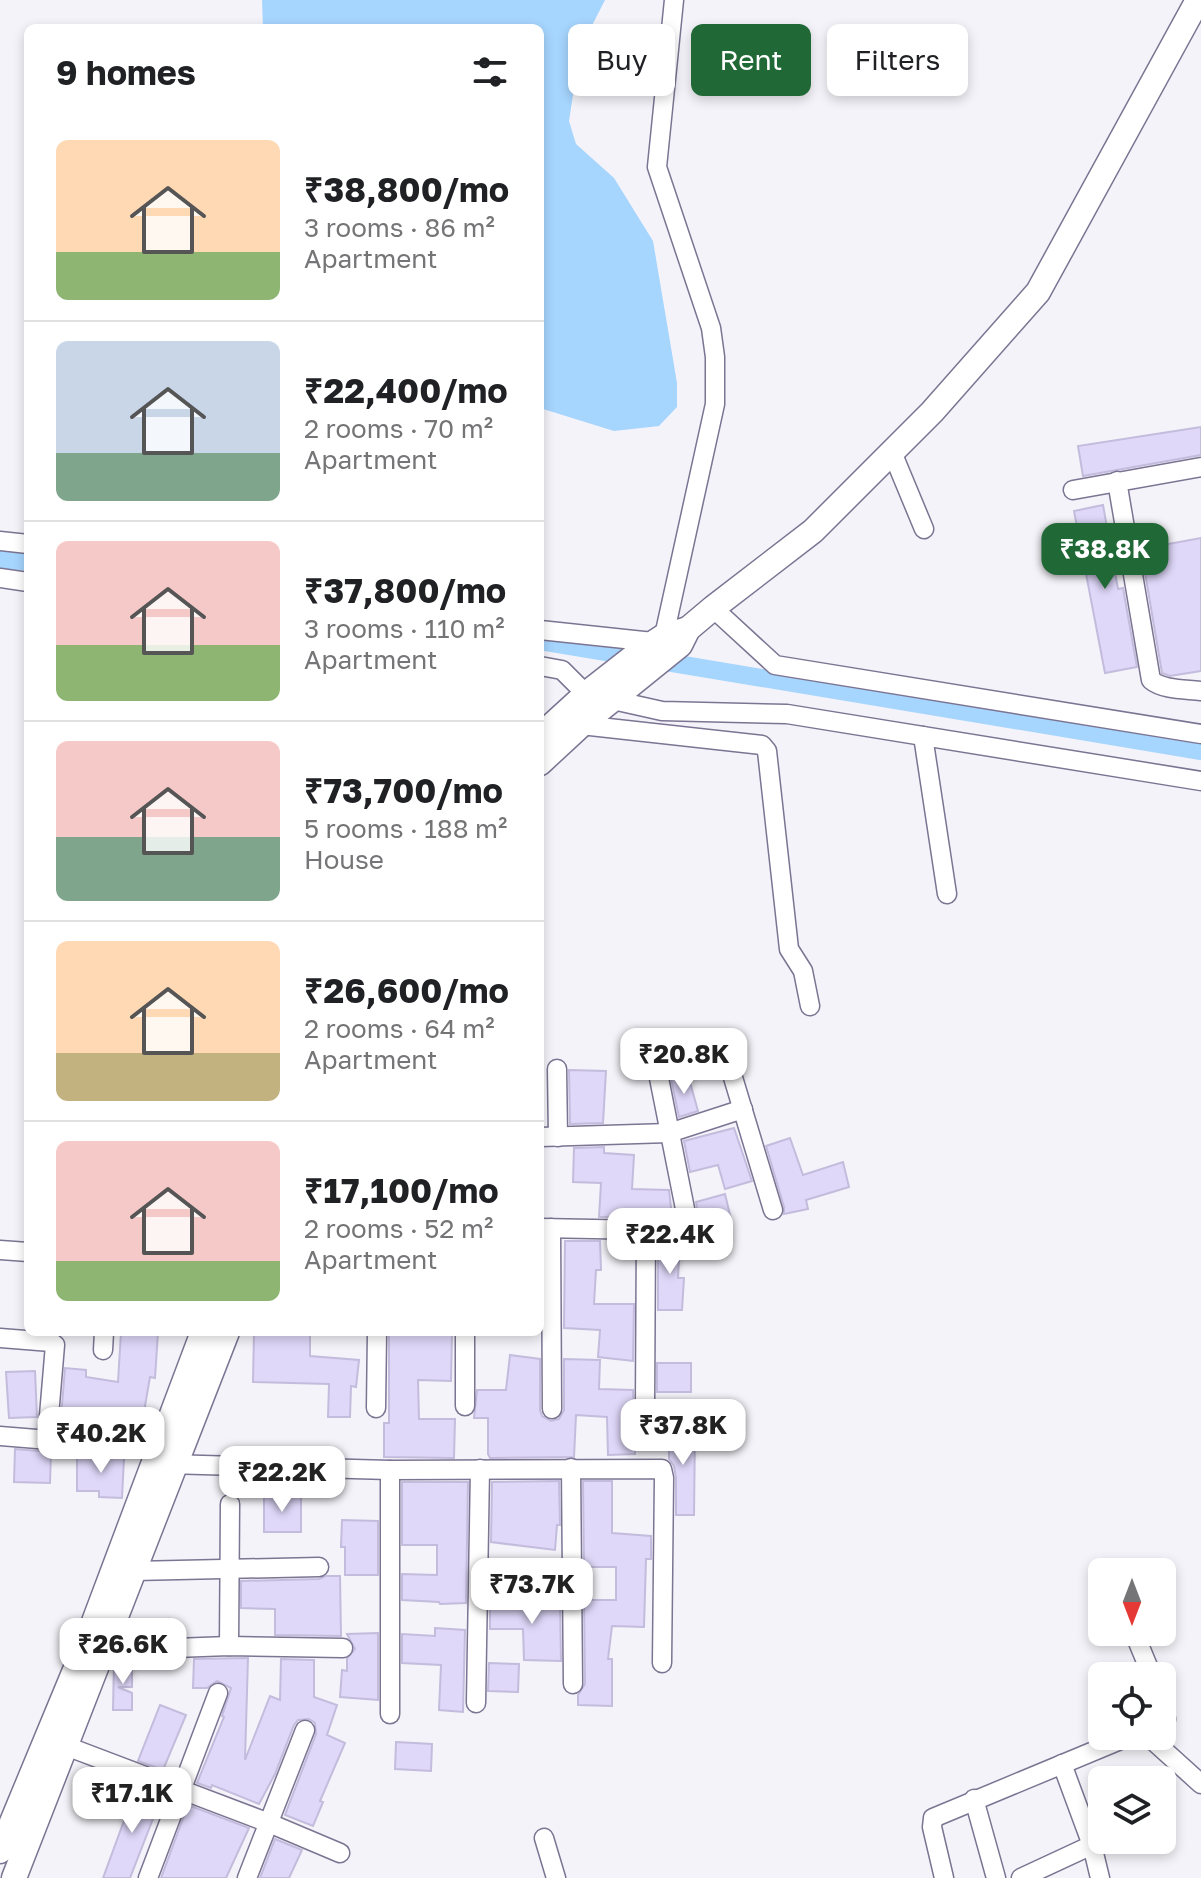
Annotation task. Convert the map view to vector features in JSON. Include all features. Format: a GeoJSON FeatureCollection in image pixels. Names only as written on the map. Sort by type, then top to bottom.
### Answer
{"type":"FeatureCollection","features":[{"type":"Feature","properties":{"kind":"main road"},"geometry":{"type":"LineString","coordinates":[[544,759],[657,645],[688,629],[813,531],[932,412],[1038,292],[1198,0]]}},
{"type":"Feature","properties":{"kind":"main road"},"geometry":{"type":"LineString","coordinates":[[544,732],[586,694],[638,679],[657,645]]}},
{"type":"Feature","properties":{"kind":"main road"},"geometry":{"type":"LineString","coordinates":[[14,1878],[66,1746],[93,1651],[162,1459],[202,1336]]}},
{"type":"Feature","properties":{"kind":"main road"},"geometry":{"type":"LineString","coordinates":[[0,1851],[7,1816],[134,1571],[162,1459],[225,1336]]}},
{"type":"Feature","properties":{"kind":"street"},"geometry":{"type":"LineString","coordinates":[[544,631],[657,645],[715,404],[711,328],[657,167],[674,0]]}},
{"type":"Feature","properties":{"kind":"street"},"geometry":{"type":"LineString","coordinates":[[892,452],[924,529]]}},
{"type":"Feature","properties":{"kind":"street"},"geometry":{"type":"LineString","coordinates":[[1073,490],[1201,467]]}},
{"type":"Feature","properties":{"kind":"street"},"geometry":{"type":"LineString","coordinates":[[1117,481],[1151,680],[1163,686],[1201,691]]}},
{"type":"Feature","properties":{"kind":"street"},"geometry":{"type":"LineString","coordinates":[[0,541],[24,544]]}},
{"type":"Feature","properties":{"kind":"street"},"geometry":{"type":"LineString","coordinates":[[0,578],[24,581]]}},
{"type":"Feature","properties":{"kind":"street"},"geometry":{"type":"LineString","coordinates":[[713,608],[775,665],[785,668],[1201,734]]}},
{"type":"Feature","properties":{"kind":"street"},"geometry":{"type":"LineString","coordinates":[[544,667],[562,670],[586,694]]}},
{"type":"Feature","properties":{"kind":"street"},"geometry":{"type":"LineString","coordinates":[[612,688],[676,712],[787,714],[1201,781]]}},
{"type":"Feature","properties":{"kind":"street"},"geometry":{"type":"LineString","coordinates":[[581,725],[755,743],[767,751],[789,949],[803,971],[810,1006]]}},
{"type":"Feature","properties":{"kind":"street"},"geometry":{"type":"LineString","coordinates":[[923,736],[947,894]]}},
{"type":"Feature","properties":{"kind":"street"},"geometry":{"type":"LineString","coordinates":[[725,1051],[773,1210]]}},
{"type":"Feature","properties":{"kind":"street"},"geometry":{"type":"LineString","coordinates":[[552,1409],[546,1228],[646,1230],[684,1227],[688,1224],[657,1068]]}},
{"type":"Feature","properties":{"kind":"street"},"geometry":{"type":"LineString","coordinates":[[557,1069],[549,1137],[669,1133],[743,1109]]}},
{"type":"Feature","properties":{"kind":"street"},"geometry":{"type":"LineString","coordinates":[[645,1406],[646,1230]]}},
{"type":"Feature","properties":{"kind":"street"},"geometry":{"type":"LineString","coordinates":[[0,1250],[24,1252]]}},
{"type":"Feature","properties":{"kind":"street"},"geometry":{"type":"LineString","coordinates":[[376,1408],[377,1336]]}},
{"type":"Feature","properties":{"kind":"street"},"geometry":{"type":"LineString","coordinates":[[465,1336],[465,1406]]}},
{"type":"Feature","properties":{"kind":"street"},"geometry":{"type":"LineString","coordinates":[[0,1338],[51,1342],[55,1345],[47,1439]]}},
{"type":"Feature","properties":{"kind":"street"},"geometry":{"type":"LineString","coordinates":[[0,1436],[47,1439],[162,1459],[390,1470],[662,1469],[662,1663]]}},
{"type":"Feature","properties":{"kind":"street"},"geometry":{"type":"LineString","coordinates":[[571,1468],[573,1684]]}},
{"type":"Feature","properties":{"kind":"street"},"geometry":{"type":"LineString","coordinates":[[476,1703],[480,1469]]}},
{"type":"Feature","properties":{"kind":"street"},"geometry":{"type":"LineString","coordinates":[[390,1470],[390,1714]]}},
{"type":"Feature","properties":{"kind":"street"},"geometry":{"type":"LineString","coordinates":[[229,1646],[230,1504]]}},
{"type":"Feature","properties":{"kind":"street"},"geometry":{"type":"LineString","coordinates":[[134,1571],[319,1567]]}},
{"type":"Feature","properties":{"kind":"street"},"geometry":{"type":"LineString","coordinates":[[93,1651],[229,1646],[343,1648]]}},
{"type":"Feature","properties":{"kind":"street"},"geometry":{"type":"LineString","coordinates":[[148,1878],[218,1693]]}},
{"type":"Feature","properties":{"kind":"street"},"geometry":{"type":"LineString","coordinates":[[247,1878],[305,1730]]}},
{"type":"Feature","properties":{"kind":"street"},"geometry":{"type":"LineString","coordinates":[[66,1746],[340,1853]]}},
{"type":"Feature","properties":{"kind":"street"},"geometry":{"type":"LineString","coordinates":[[944,1878],[932,1827],[933,1818],[1096,1750]]}},
{"type":"Feature","properties":{"kind":"street"},"geometry":{"type":"LineString","coordinates":[[1163,1750],[1201,1784]]}},
{"type":"Feature","properties":{"kind":"street"},"geometry":{"type":"LineString","coordinates":[[1062,1764],[1088,1834]]}},
{"type":"Feature","properties":{"kind":"street"},"geometry":{"type":"LineString","coordinates":[[974,1799],[996,1878]]}},
{"type":"Feature","properties":{"kind":"street"},"geometry":{"type":"LineString","coordinates":[[544,1838],[556,1878]]}},
{"type":"Feature","properties":{"kind":"street"},"geometry":{"type":"LineString","coordinates":[[1021,1878],[1088,1847]]}},
{"type":"Feature","properties":{"kind":"street"},"geometry":{"type":"LineString","coordinates":[[1094,1854],[1100,1878]]}},
{"type":"Feature","properties":{"kind":"water"},"geometry":{"type":"Polygon","coordinates":[[[262,0],[605,0],[593,24],[568,24],[568,96],[573,96],[569,121],[576,144],[614,178],[653,241],[677,383],[677,407],[659,426],[614,431],[544,409],[544,24],[263,24],[262,0]]]}},
{"type":"Feature","properties":{"kind":"building"},"geometry":{"type":"Polygon","coordinates":[[[1201,427],[1201,455],[1083,476],[1078,446],[1201,427]]]}},
{"type":"Feature","properties":{"kind":"building"},"geometry":{"type":"Polygon","coordinates":[[[1103,505],[1118,589],[1123,588],[1137,667],[1105,673],[1074,511],[1103,505]]]}},
{"type":"Feature","properties":{"kind":"building"},"geometry":{"type":"Polygon","coordinates":[[[1201,538],[1201,671],[1170,676],[1162,673],[1141,549],[1201,538]]]}},
{"type":"Feature","properties":{"kind":"building"},"geometry":{"type":"Polygon","coordinates":[[[569,1070],[606,1071],[603,1123],[570,1124],[569,1070]]]}},
{"type":"Feature","properties":{"kind":"building"},"geometry":{"type":"Polygon","coordinates":[[[688,1075],[698,1111],[679,1117],[671,1079],[688,1075]]]}},
{"type":"Feature","properties":{"kind":"building"},"geometry":{"type":"Polygon","coordinates":[[[734,1128],[752,1181],[725,1189],[718,1165],[690,1172],[684,1141],[734,1128]]]}},
{"type":"Feature","properties":{"kind":"building"},"geometry":{"type":"Polygon","coordinates":[[[790,1138],[803,1175],[843,1162],[849,1187],[806,1200],[808,1209],[784,1214],[766,1146],[790,1138]]]}},
{"type":"Feature","properties":{"kind":"building"},"geometry":{"type":"Polygon","coordinates":[[[604,1147],[604,1153],[634,1155],[632,1189],[669,1190],[672,1216],[599,1217],[601,1183],[573,1182],[574,1148],[604,1147]]]}},
{"type":"Feature","properties":{"kind":"building"},"geometry":{"type":"Polygon","coordinates":[[[725,1194],[731,1219],[700,1226],[696,1202],[725,1194]]]}},
{"type":"Feature","properties":{"kind":"building"},"geometry":{"type":"Polygon","coordinates":[[[565,1241],[600,1241],[601,1270],[596,1270],[594,1304],[634,1304],[633,1361],[598,1357],[600,1330],[564,1328],[565,1241]]]}},
{"type":"Feature","properties":{"kind":"building"},"geometry":{"type":"Polygon","coordinates":[[[658,1241],[680,1241],[678,1278],[684,1278],[682,1310],[658,1310],[658,1241]]]}},
{"type":"Feature","properties":{"kind":"building"},"geometry":{"type":"Polygon","coordinates":[[[121,1336],[158,1336],[155,1378],[150,1377],[140,1435],[60,1429],[65,1368],[86,1370],[86,1377],[118,1382],[121,1336]]]}},
{"type":"Feature","properties":{"kind":"building"},"geometry":{"type":"Polygon","coordinates":[[[254,1336],[310,1336],[310,1356],[359,1360],[356,1387],[351,1386],[350,1417],[328,1417],[329,1384],[253,1382],[254,1336]]]}},
{"type":"Feature","properties":{"kind":"building"},"geometry":{"type":"Polygon","coordinates":[[[389,1336],[452,1336],[451,1381],[418,1380],[419,1419],[455,1419],[454,1458],[384,1457],[384,1423],[389,1423],[389,1336]]]}},
{"type":"Feature","properties":{"kind":"building"},"geometry":{"type":"Polygon","coordinates":[[[510,1355],[540,1359],[540,1410],[542,1416],[551,1421],[559,1419],[564,1410],[564,1359],[600,1360],[599,1389],[633,1390],[635,1454],[608,1455],[607,1417],[576,1415],[574,1457],[490,1458],[488,1418],[474,1418],[477,1390],[506,1390],[510,1355]]]}},
{"type":"Feature","properties":{"kind":"building"},"geometry":{"type":"Polygon","coordinates":[[[657,1363],[691,1363],[691,1392],[657,1392],[657,1363]]]}},
{"type":"Feature","properties":{"kind":"building"},"geometry":{"type":"Polygon","coordinates":[[[35,1371],[37,1417],[9,1418],[6,1372],[35,1371]]]}},
{"type":"Feature","properties":{"kind":"building"},"geometry":{"type":"Polygon","coordinates":[[[669,1427],[695,1428],[694,1515],[676,1515],[676,1478],[669,1459],[669,1427]]]}},
{"type":"Feature","properties":{"kind":"building"},"geometry":{"type":"Polygon","coordinates":[[[15,1449],[51,1452],[50,1483],[14,1482],[15,1449]]]}},
{"type":"Feature","properties":{"kind":"building"},"geometry":{"type":"Polygon","coordinates":[[[77,1454],[124,1458],[122,1498],[99,1497],[99,1491],[77,1491],[77,1454]]]}},
{"type":"Feature","properties":{"kind":"building"},"geometry":{"type":"Polygon","coordinates":[[[559,1481],[560,1525],[557,1525],[555,1550],[491,1542],[492,1482],[559,1481]]]}},
{"type":"Feature","properties":{"kind":"building"},"geometry":{"type":"Polygon","coordinates":[[[583,1481],[612,1481],[612,1533],[651,1536],[651,1559],[646,1559],[644,1627],[612,1626],[608,1659],[612,1659],[612,1706],[578,1705],[578,1695],[585,1684],[584,1600],[616,1600],[616,1567],[584,1567],[583,1481]]]}},
{"type":"Feature","properties":{"kind":"building"},"geometry":{"type":"Polygon","coordinates":[[[402,1482],[468,1482],[466,1603],[402,1600],[402,1574],[437,1575],[437,1545],[402,1545],[402,1482]]]}},
{"type":"Feature","properties":{"kind":"building"},"geometry":{"type":"Polygon","coordinates":[[[264,1495],[301,1495],[301,1532],[264,1532],[264,1495]]]}},
{"type":"Feature","properties":{"kind":"building"},"geometry":{"type":"Polygon","coordinates":[[[342,1520],[378,1521],[378,1575],[345,1575],[345,1547],[341,1547],[342,1520]]]}},
{"type":"Feature","properties":{"kind":"building"},"geometry":{"type":"Polygon","coordinates":[[[340,1576],[341,1636],[275,1635],[275,1609],[241,1608],[241,1581],[319,1579],[340,1576]]]}},
{"type":"Feature","properties":{"kind":"building"},"geometry":{"type":"Polygon","coordinates":[[[526,1597],[560,1601],[561,1661],[524,1660],[523,1629],[490,1629],[490,1601],[526,1601],[526,1597]]]}},
{"type":"Feature","properties":{"kind":"building"},"geometry":{"type":"Polygon","coordinates":[[[435,1628],[465,1630],[463,1712],[439,1710],[441,1665],[402,1663],[402,1634],[435,1636],[435,1628]]]}},
{"type":"Feature","properties":{"kind":"building"},"geometry":{"type":"Polygon","coordinates":[[[378,1633],[378,1700],[340,1697],[342,1670],[347,1671],[347,1659],[355,1649],[347,1634],[378,1633]]]}},
{"type":"Feature","properties":{"kind":"building"},"geometry":{"type":"Polygon","coordinates":[[[248,1658],[245,1760],[270,1696],[280,1700],[281,1659],[314,1660],[314,1697],[337,1705],[327,1735],[345,1743],[320,1801],[323,1802],[313,1826],[285,1815],[316,1734],[315,1723],[309,1719],[298,1720],[294,1725],[275,1774],[259,1804],[212,1785],[211,1788],[197,1783],[224,1717],[231,1688],[217,1681],[207,1688],[193,1688],[194,1659],[248,1658]]]}},
{"type":"Feature","properties":{"kind":"building"},"geometry":{"type":"Polygon","coordinates":[[[114,1662],[132,1662],[132,1687],[118,1687],[132,1693],[132,1710],[113,1710],[114,1662]]]}},
{"type":"Feature","properties":{"kind":"building"},"geometry":{"type":"Polygon","coordinates":[[[489,1663],[519,1664],[518,1692],[488,1691],[489,1663]]]}},
{"type":"Feature","properties":{"kind":"building"},"geometry":{"type":"Polygon","coordinates":[[[160,1705],[186,1715],[163,1770],[138,1761],[160,1705]]]}},
{"type":"Feature","properties":{"kind":"building"},"geometry":{"type":"Polygon","coordinates":[[[396,1742],[432,1744],[431,1771],[395,1769],[396,1742]]]}},
{"type":"Feature","properties":{"kind":"building"},"geometry":{"type":"Polygon","coordinates":[[[136,1788],[161,1798],[130,1878],[103,1878],[136,1788]]]}},
{"type":"Feature","properties":{"kind":"building"},"geometry":{"type":"Polygon","coordinates":[[[188,1805],[249,1828],[226,1878],[161,1878],[188,1805]]]}},
{"type":"Feature","properties":{"kind":"building"},"geometry":{"type":"Polygon","coordinates":[[[275,1839],[302,1850],[289,1878],[260,1878],[275,1839]]]}},
{"type":"Feature","properties":{"kind":"waterway"},"geometry":{"type":"LineString","coordinates":[[0,559],[24,562]]}},
{"type":"Feature","properties":{"kind":"waterway"},"geometry":{"type":"LineString","coordinates":[[544,642],[1201,751]]}}]}
